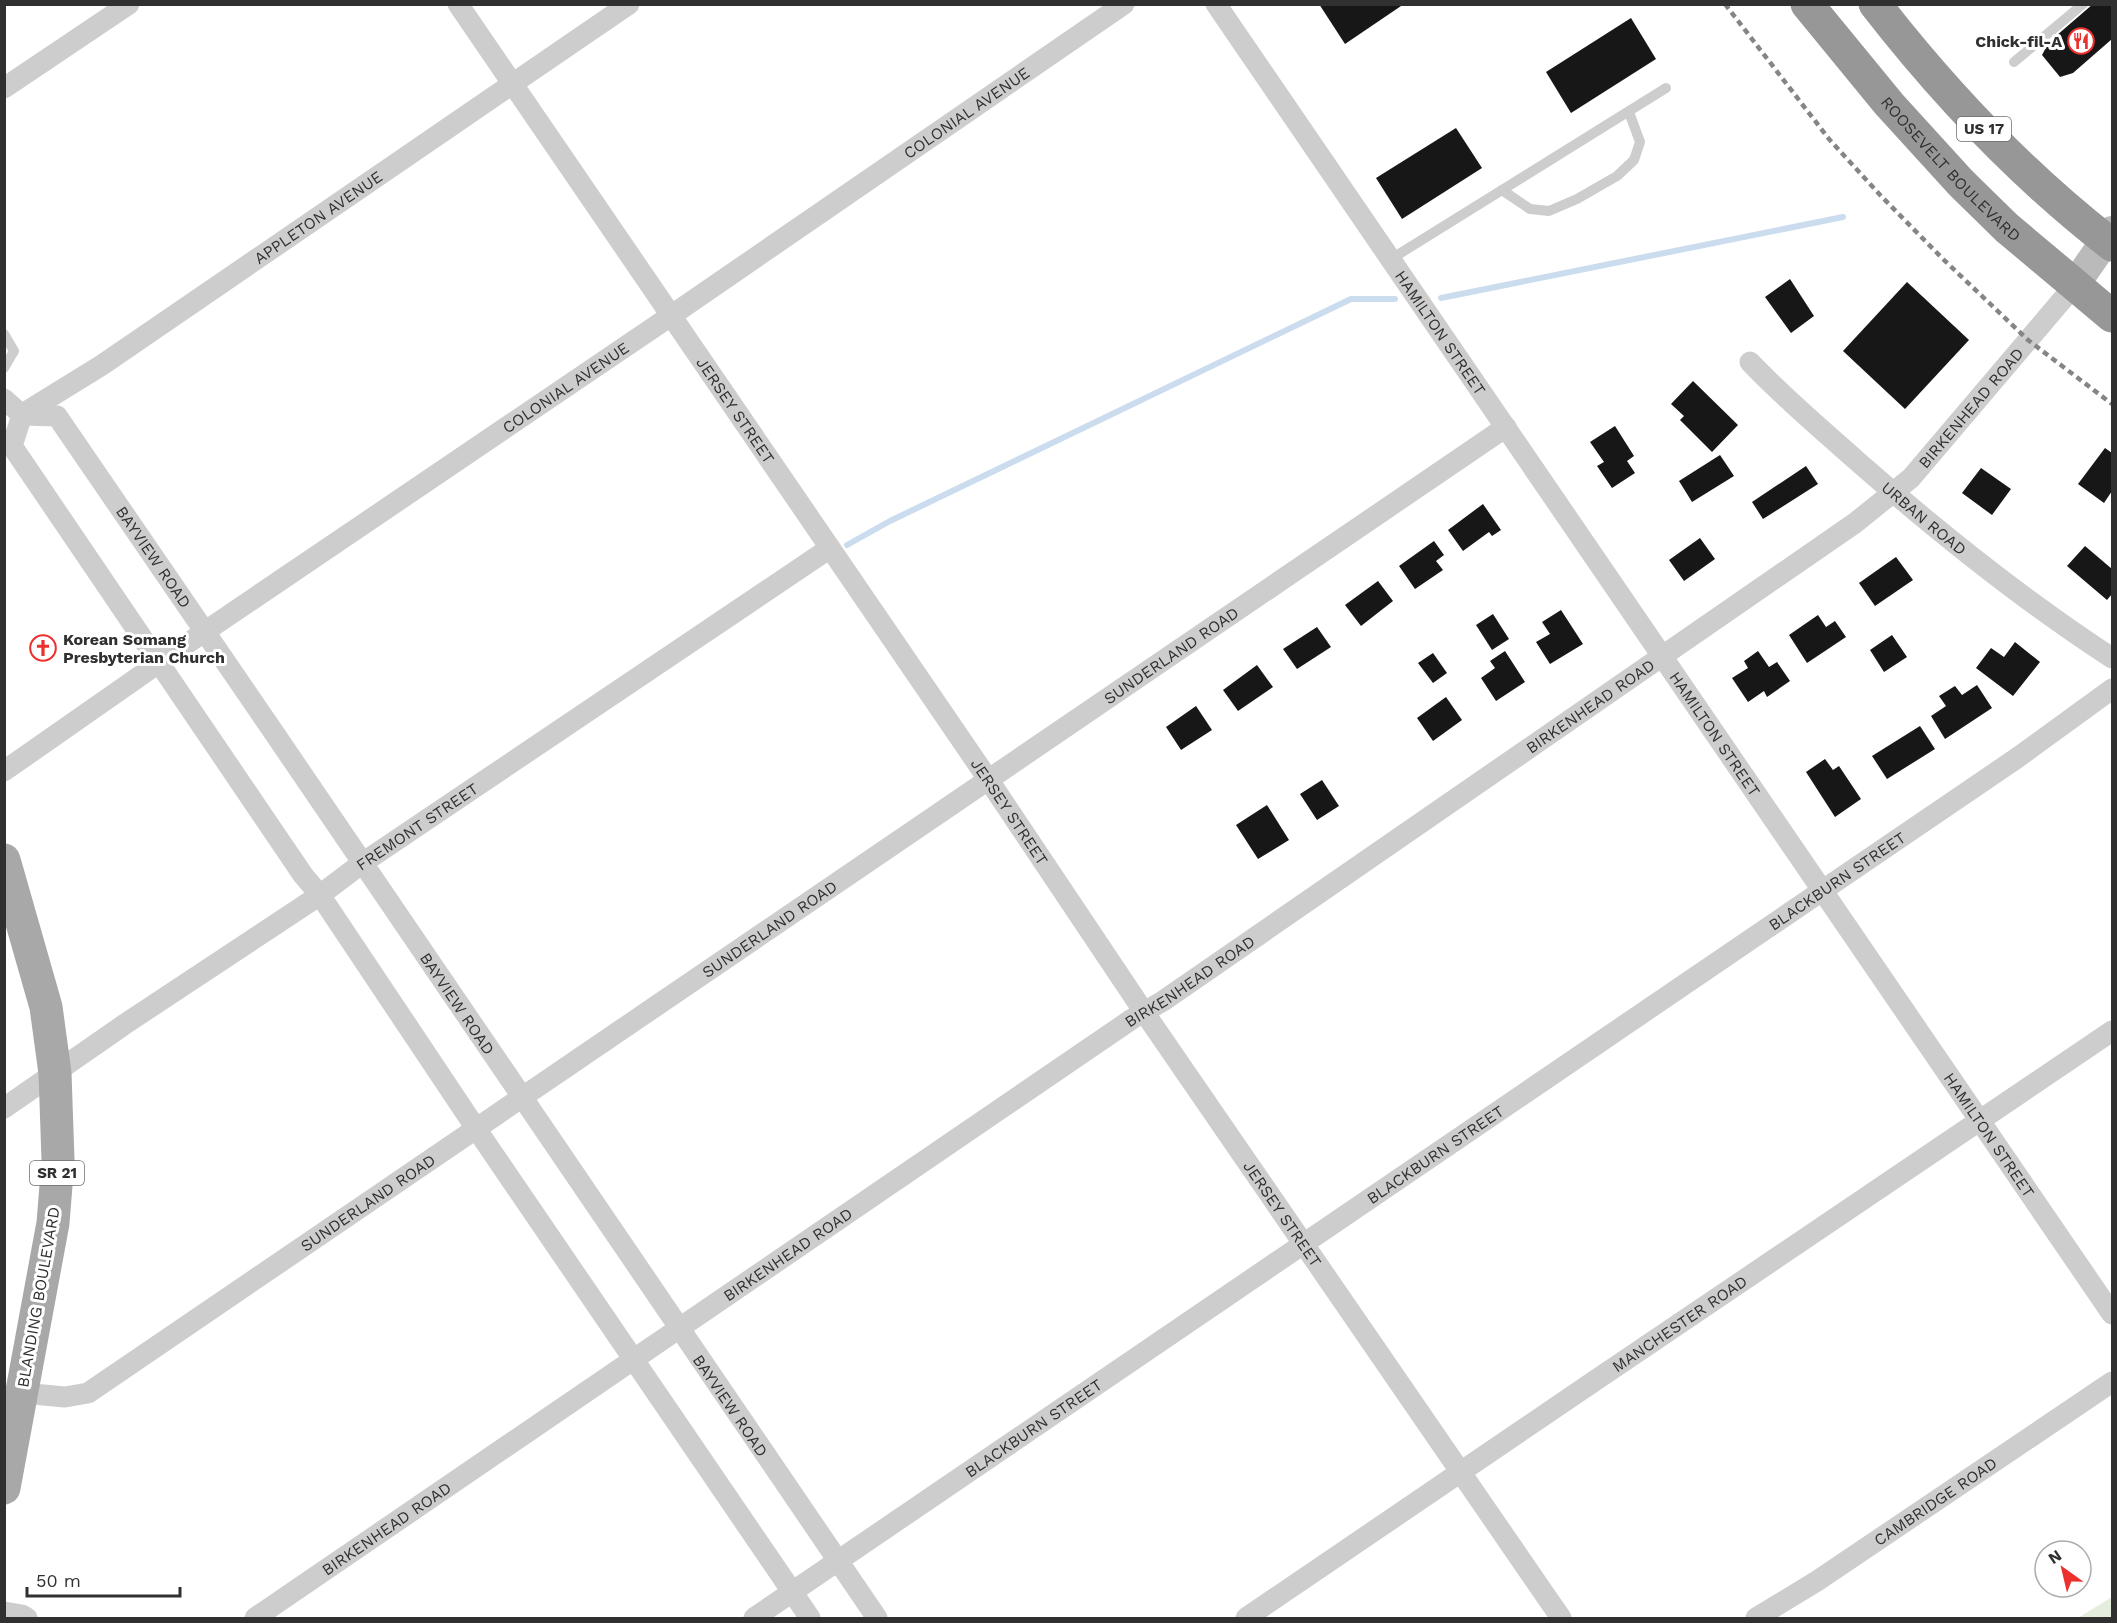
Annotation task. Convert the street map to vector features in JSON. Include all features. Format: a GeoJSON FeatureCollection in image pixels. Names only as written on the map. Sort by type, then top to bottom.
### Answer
{"type":"FeatureCollection","features":[{"type":"Feature","properties":{"kind":"highway","name":"US 17"},"geometry":{"type":"LineString","coordinates":[[1875,4],[1909,47],[2005,150],[2046,189],[2110,239]]}},
{"type":"Feature","properties":{"kind":"highway","name":"ROOSEVELT BOULEVARD"},"geometry":{"type":"LineString","coordinates":[[1810,6],[1930,151],[1961,183],[2007,228],[2112,316]]}},
{"type":"Feature","properties":{"kind":"main road","name":"BLANDING BOULEVARD"},"geometry":{"type":"LineString","coordinates":[[4,860],[46,1007],[55,1073],[58,1161],[53,1223],[4,1488]]}},
{"type":"Feature","properties":{"kind":"street"},"geometry":{"type":"LineString","coordinates":[[4,88],[129,4]]}},
{"type":"Feature","properties":{"kind":"street","name":"JERSEY STREET"},"geometry":{"type":"LineString","coordinates":[[458,4],[988,779],[1144,1012],[1561,1618]]}},
{"type":"Feature","properties":{"kind":"street","name":"APPLETON AVENUE"},"geometry":{"type":"LineString","coordinates":[[13,421],[102,365],[629,4]]}},
{"type":"Feature","properties":{"kind":"street","name":"COLONIAL AVENUE"},"geometry":{"type":"LineString","coordinates":[[4,771],[205,631],[672,315],[1124,4]]}},
{"type":"Feature","properties":{"kind":"street","name":"HAMILTON STREET"},"geometry":{"type":"LineString","coordinates":[[1216,4],[2112,1314]]}},
{"type":"Feature","properties":{"kind":"street"},"geometry":{"type":"LineString","coordinates":[[2074,286],[2110,239]]}},
{"type":"Feature","properties":{"kind":"street","name":"BIRKENHEAD ROAD"},"geometry":{"type":"LineString","coordinates":[[255,1618],[1163,1001],[1855,523],[1911,478],[2074,286]]}},
{"type":"Feature","properties":{"kind":"street","name":"URBAN ROAD"},"geometry":{"type":"LineString","coordinates":[[1750,362],[1771,385],[1893,493],[1988,572],[2055,621],[2112,658]]}},
{"type":"Feature","properties":{"kind":"street"},"geometry":{"type":"LineString","coordinates":[[4,399],[13,421],[12,446],[303,875],[320,894],[475,1127],[810,1618]]}},
{"type":"Feature","properties":{"kind":"street","name":"BAYVIEW ROAD"},"geometry":{"type":"LineString","coordinates":[[13,421],[57,416],[877,1618]]}},
{"type":"Feature","properties":{"kind":"street","name":"SUNDERLAND ROAD"},"geometry":{"type":"LineString","coordinates":[[22,1393],[65,1397],[88,1393],[475,1127],[1506,427]]}},
{"type":"Feature","properties":{"kind":"street","name":"FREMONT STREET"},"geometry":{"type":"LineString","coordinates":[[4,1108],[830,548]]}},
{"type":"Feature","properties":{"kind":"street","name":"BLACKBURN STREET"},"geometry":{"type":"LineString","coordinates":[[754,1618],[2017,758],[2112,689]]}},
{"type":"Feature","properties":{"kind":"street","name":"MANCHESTER ROAD"},"geometry":{"type":"LineString","coordinates":[[1246,1618],[2112,1031]]}},
{"type":"Feature","properties":{"kind":"street","name":"CAMBRIDGE ROAD"},"geometry":{"type":"LineString","coordinates":[[1756,1618],[1817,1581],[2112,1382]]}},
{"type":"Feature","properties":{"kind":"street"},"geometry":{"type":"LineString","coordinates":[[4,1612],[27,1618]]}},
{"type":"Feature","properties":{"kind":"lane"},"geometry":{"type":"LineString","coordinates":[[2014,62],[2083,4]]}},
{"type":"Feature","properties":{"kind":"lane"},"geometry":{"type":"LineString","coordinates":[[1391,259],[1666,88]]}},
{"type":"Feature","properties":{"kind":"lane"},"geometry":{"type":"LineString","coordinates":[[1502,190],[1530,209],[1549,212],[1617,177],[1634,160],[1640,142],[1629,112]]}},
{"type":"Feature","properties":{"kind":"lane"},"geometry":{"type":"LineString","coordinates":[[4,334],[14,351],[4,368]]}},
{"type":"Feature","properties":{"kind":"green space"},"geometry":{"type":"Polygon","coordinates":[[[2112,1597],[2112,1618],[2078,1618],[2112,1597]]]}},
{"type":"Feature","properties":{"kind":"building"},"geometry":{"type":"Polygon","coordinates":[[[1319,4],[1404,4],[1345,44],[1319,4]]]}},
{"type":"Feature","properties":{"kind":"building","name":"Chick-fil-A"},"geometry":{"type":"Polygon","coordinates":[[[2093,4],[2112,4],[2112,39],[2073,73],[2060,77],[2042,55],[2049,42],[2093,4]]]}},
{"type":"Feature","properties":{"kind":"building"},"geometry":{"type":"Polygon","coordinates":[[[1631,18],[1656,59],[1571,113],[1546,72],[1631,18]]]}},
{"type":"Feature","properties":{"kind":"building"},"geometry":{"type":"Polygon","coordinates":[[[1456,128],[1482,168],[1402,219],[1376,178],[1456,128]]]}},
{"type":"Feature","properties":{"kind":"building"},"geometry":{"type":"Polygon","coordinates":[[[1790,279],[1814,316],[1791,333],[1765,297],[1790,279]]]}},
{"type":"Feature","properties":{"kind":"building"},"geometry":{"type":"Polygon","coordinates":[[[1907,282],[1969,340],[1905,409],[1843,351],[1907,282]]]}},
{"type":"Feature","properties":{"kind":"building"},"geometry":{"type":"Polygon","coordinates":[[[1693,381],[1738,425],[1712,452],[1680,420],[1684,416],[1671,404],[1693,381]]]}},
{"type":"Feature","properties":{"kind":"building"},"geometry":{"type":"Polygon","coordinates":[[[1615,426],[1634,456],[1627,461],[1635,473],[1612,488],[1597,466],[1604,462],[1590,442],[1615,426]]]}},
{"type":"Feature","properties":{"kind":"building"},"geometry":{"type":"Polygon","coordinates":[[[2105,448],[2112,453],[2112,491],[2104,503],[2078,484],[2105,448]]]}},
{"type":"Feature","properties":{"kind":"building"},"geometry":{"type":"Polygon","coordinates":[[[1720,455],[1734,476],[1692,502],[1679,481],[1720,455]]]}},
{"type":"Feature","properties":{"kind":"building"},"geometry":{"type":"Polygon","coordinates":[[[1806,466],[1818,484],[1763,519],[1752,502],[1806,466]]]}},
{"type":"Feature","properties":{"kind":"building"},"geometry":{"type":"Polygon","coordinates":[[[1981,468],[2011,489],[1992,515],[1962,493],[1981,468]]]}},
{"type":"Feature","properties":{"kind":"building"},"geometry":{"type":"Polygon","coordinates":[[[1483,504],[1501,530],[1492,536],[1489,532],[1463,551],[1448,530],[1483,504]]]}},
{"type":"Feature","properties":{"kind":"building"},"geometry":{"type":"Polygon","coordinates":[[[1700,538],[1715,559],[1684,581],[1669,560],[1700,538]]]}},
{"type":"Feature","properties":{"kind":"building"},"geometry":{"type":"Polygon","coordinates":[[[1434,541],[1444,555],[1436,561],[1443,570],[1415,589],[1399,566],[1434,541]]]}},
{"type":"Feature","properties":{"kind":"building"},"geometry":{"type":"Polygon","coordinates":[[[2085,546],[2112,569],[2112,594],[2107,600],[2067,566],[2085,546]]]}},
{"type":"Feature","properties":{"kind":"building"},"geometry":{"type":"Polygon","coordinates":[[[1896,557],[1913,580],[1875,606],[1859,583],[1896,557]]]}},
{"type":"Feature","properties":{"kind":"building"},"geometry":{"type":"Polygon","coordinates":[[[1378,581],[1393,601],[1361,626],[1345,605],[1378,581]]]}},
{"type":"Feature","properties":{"kind":"building"},"geometry":{"type":"Polygon","coordinates":[[[1561,610],[1583,644],[1550,664],[1536,642],[1550,634],[1542,622],[1561,610]]]}},
{"type":"Feature","properties":{"kind":"building"},"geometry":{"type":"Polygon","coordinates":[[[1493,614],[1509,639],[1492,650],[1476,625],[1493,614]]]}},
{"type":"Feature","properties":{"kind":"building"},"geometry":{"type":"Polygon","coordinates":[[[1818,615],[1826,627],[1835,621],[1846,637],[1807,663],[1789,635],[1818,615]]]}},
{"type":"Feature","properties":{"kind":"building"},"geometry":{"type":"Polygon","coordinates":[[[1317,627],[1331,647],[1297,669],[1283,649],[1317,627]]]}},
{"type":"Feature","properties":{"kind":"building"},"geometry":{"type":"Polygon","coordinates":[[[1892,635],[1907,657],[1884,672],[1870,650],[1892,635]]]}},
{"type":"Feature","properties":{"kind":"building"},"geometry":{"type":"Polygon","coordinates":[[[2015,642],[2040,662],[2013,696],[1976,668],[1991,648],[2004,657],[2015,642]]]}},
{"type":"Feature","properties":{"kind":"building"},"geometry":{"type":"Polygon","coordinates":[[[1505,651],[1525,682],[1496,701],[1481,678],[1495,668],[1490,661],[1505,651]]]}},
{"type":"Feature","properties":{"kind":"building"},"geometry":{"type":"Polygon","coordinates":[[[1758,651],[1769,667],[1777,662],[1790,681],[1767,697],[1764,691],[1748,702],[1732,678],[1748,668],[1744,661],[1758,651]]]}},
{"type":"Feature","properties":{"kind":"building"},"geometry":{"type":"Polygon","coordinates":[[[1433,653],[1447,673],[1433,683],[1418,663],[1433,653]]]}},
{"type":"Feature","properties":{"kind":"building"},"geometry":{"type":"Polygon","coordinates":[[[1257,665],[1273,687],[1238,711],[1223,690],[1257,665]]]}},
{"type":"Feature","properties":{"kind":"building"},"geometry":{"type":"Polygon","coordinates":[[[1977,685],[1992,708],[1945,739],[1931,716],[1946,706],[1939,696],[1955,686],[1962,695],[1977,685]]]}},
{"type":"Feature","properties":{"kind":"building"},"geometry":{"type":"Polygon","coordinates":[[[1446,697],[1462,720],[1433,741],[1417,718],[1446,697]]]}},
{"type":"Feature","properties":{"kind":"building"},"geometry":{"type":"Polygon","coordinates":[[[1196,706],[1212,730],[1181,750],[1166,727],[1196,706]]]}},
{"type":"Feature","properties":{"kind":"building"},"geometry":{"type":"Polygon","coordinates":[[[1920,726],[1935,749],[1887,779],[1872,756],[1920,726]]]}},
{"type":"Feature","properties":{"kind":"building"},"geometry":{"type":"Polygon","coordinates":[[[1825,759],[1833,770],[1839,766],[1861,799],[1835,817],[1806,772],[1825,759]]]}},
{"type":"Feature","properties":{"kind":"building"},"geometry":{"type":"Polygon","coordinates":[[[1322,780],[1339,806],[1317,820],[1300,794],[1322,780]]]}},
{"type":"Feature","properties":{"kind":"building"},"geometry":{"type":"Polygon","coordinates":[[[1267,805],[1289,840],[1258,859],[1236,825],[1267,805]]]}},
{"type":"Feature","properties":{"kind":"waterway"},"geometry":{"type":"LineString","coordinates":[[1441,298],[1843,217]]}},
{"type":"Feature","properties":{"kind":"waterway"},"geometry":{"type":"LineString","coordinates":[[847,545],[890,521],[1351,299],[1395,299]]}},
{"type":"Feature","properties":{"kind":"railway"},"geometry":{"type":"LineString","coordinates":[[1725,4],[1829,139],[1882,197],[2028,340],[2112,404]]}},
{"type":"Feature","properties":{"kind":"place","name":"Chick-fil-A"},"geometry":{"type":"Point","coordinates":[2081,41]}},
{"type":"Feature","properties":{"kind":"place","name":"Korean Somang Presbyterian Church"},"geometry":{"type":"Point","coordinates":[43,648]}}]}
